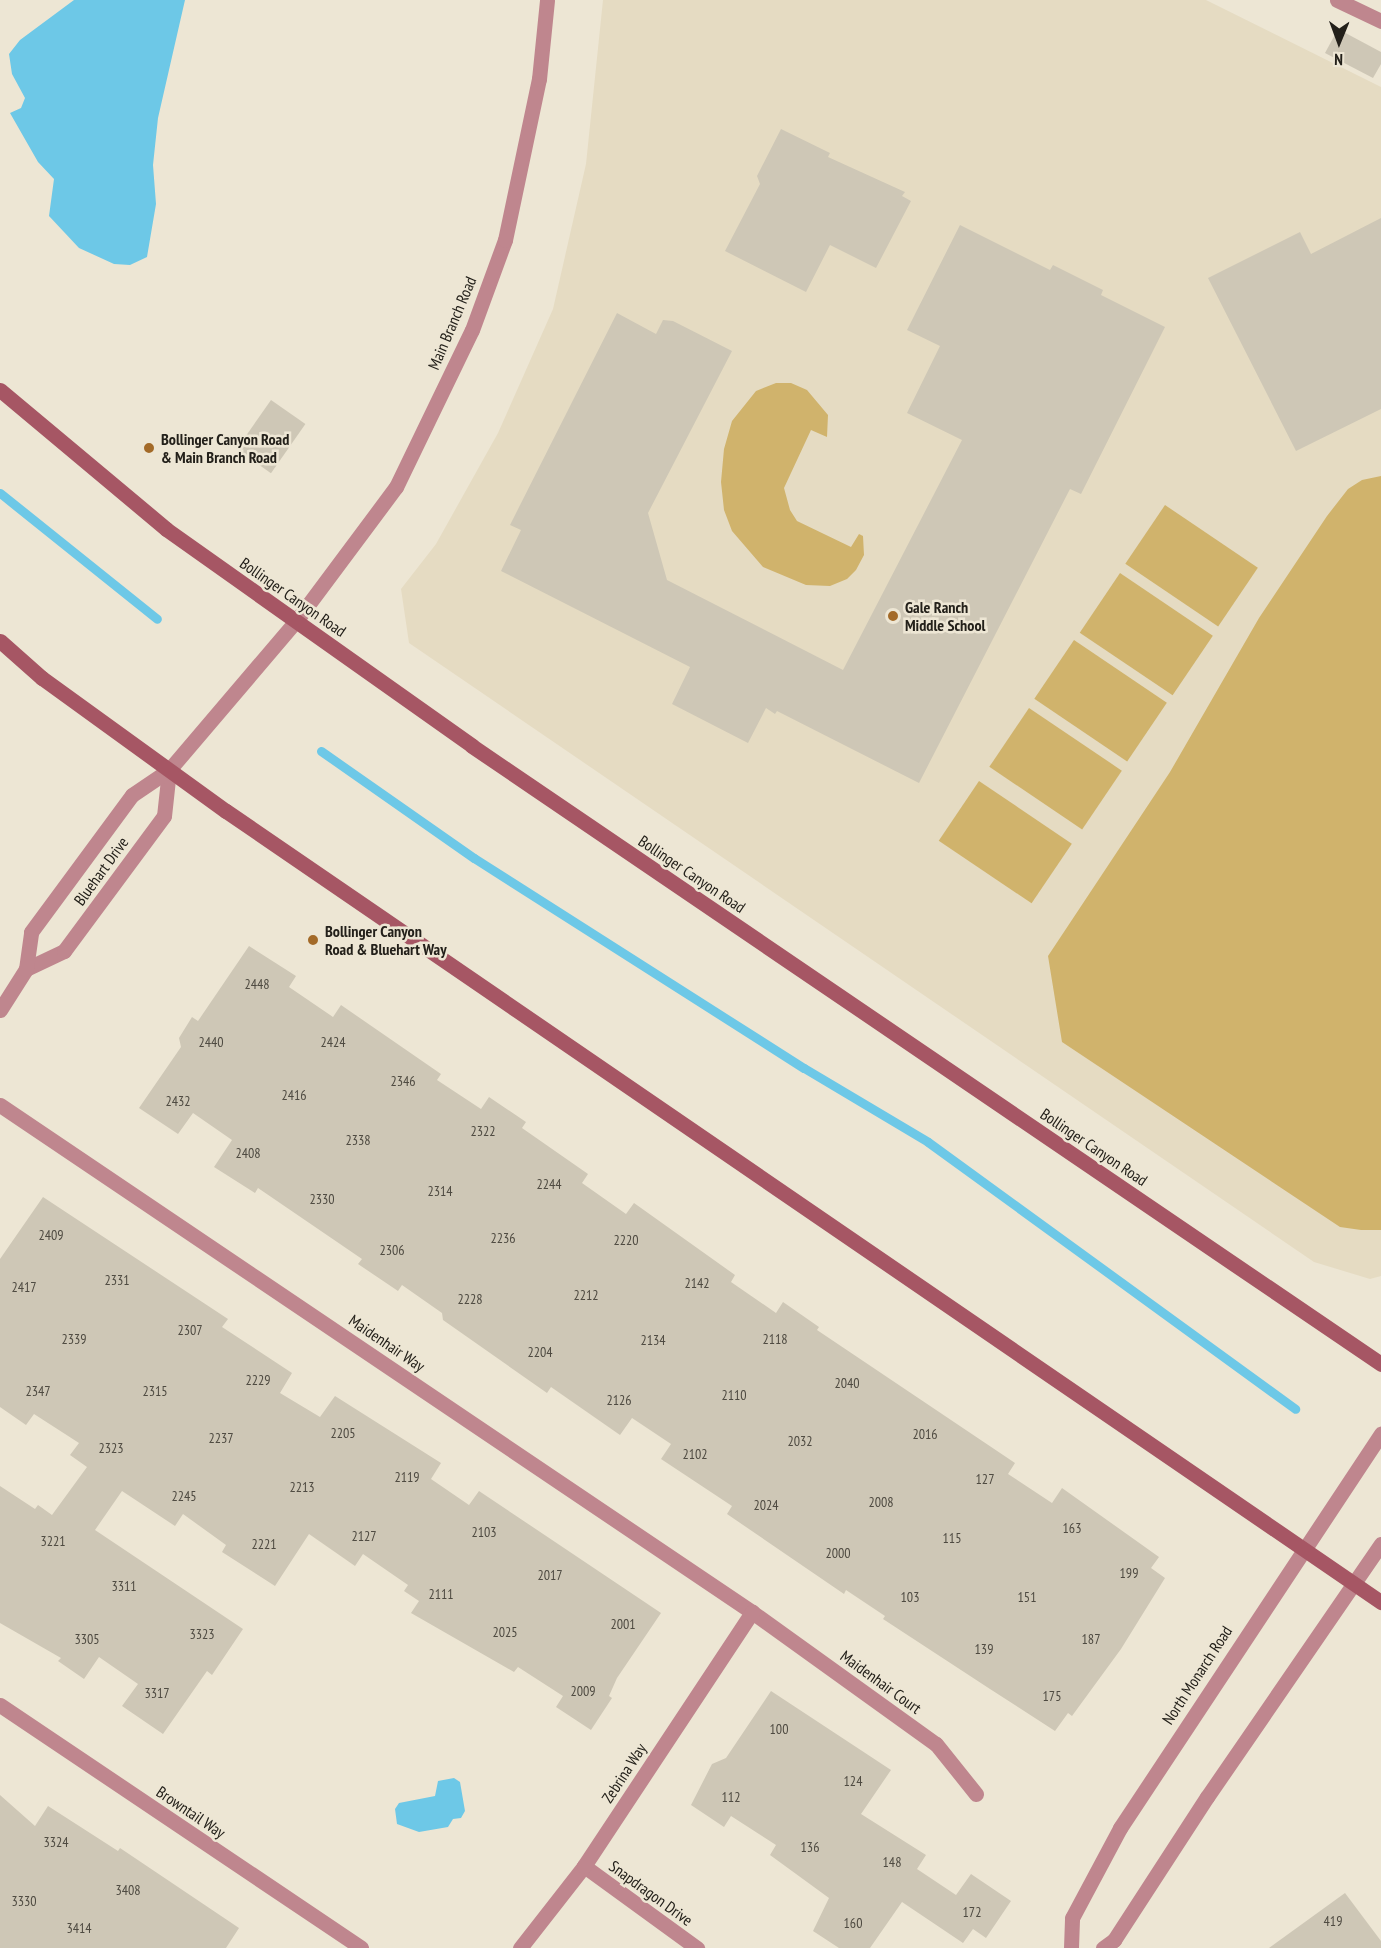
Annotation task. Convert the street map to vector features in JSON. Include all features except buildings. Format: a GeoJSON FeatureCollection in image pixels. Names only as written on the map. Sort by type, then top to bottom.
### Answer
{"type":"FeatureCollection","features":[{"type":"Feature","properties":{"kind":"main road","name":"Bollinger Canyon Road"},"geometry":{"type":"LineString","coordinates":[[0,390],[166,529],[472,746],[1381,1364]]}},
{"type":"Feature","properties":{"kind":"main road"},"geometry":{"type":"LineString","coordinates":[[0,641],[42,678],[169,770],[1302,1550],[1381,1602]]}},
{"type":"Feature","properties":{"kind":"street","name":"Main Branch Road"},"geometry":{"type":"LineString","coordinates":[[296,621],[396,487],[472,330],[505,240],[539,79],[546,0]]}},
{"type":"Feature","properties":{"kind":"street"},"geometry":{"type":"LineString","coordinates":[[1337,0],[1381,21]]}},
{"type":"Feature","properties":{"kind":"street","name":"Bluehart Drive"},"geometry":{"type":"LineString","coordinates":[[0,1010],[26,969],[32,932],[132,795],[169,770],[296,621]]}},
{"type":"Feature","properties":{"kind":"street","name":"Bluehart Drive"},"geometry":{"type":"LineString","coordinates":[[26,969],[64,951],[164,816],[169,770]]}},
{"type":"Feature","properties":{"kind":"street","name":"Maidenhair Way"},"geometry":{"type":"LineString","coordinates":[[0,1105],[752,1612]]}},
{"type":"Feature","properties":{"kind":"street","name":"North Monarch Road"},"geometry":{"type":"LineString","coordinates":[[1071,1948],[1072,1918],[1120,1828],[1381,1434]]}},
{"type":"Feature","properties":{"kind":"street"},"geometry":{"type":"LineString","coordinates":[[1103,1948],[1126,1923],[1381,1544]]}},
{"type":"Feature","properties":{"kind":"street","name":"Maidenhair Court"},"geometry":{"type":"LineString","coordinates":[[752,1612],[936,1744],[976,1794]]}},
{"type":"Feature","properties":{"kind":"street","name":"Zebrina Way"},"geometry":{"type":"LineString","coordinates":[[520,1948],[584,1866],[752,1612]]}},
{"type":"Feature","properties":{"kind":"street","name":"Browntail Way"},"geometry":{"type":"LineString","coordinates":[[0,1705],[361,1948]]}},
{"type":"Feature","properties":{"kind":"street","name":"Snapdragon Drive"},"geometry":{"type":"LineString","coordinates":[[584,1866],[697,1948]]}},
{"type":"Feature","properties":{"kind":"shaded area","name":"Gale Ranch Middle School"},"geometry":{"type":"Polygon","coordinates":[[[603,0],[1206,0],[1381,87],[1381,1276],[1370,1279],[1314,1262],[409,643],[401,589],[436,544],[498,433],[553,309],[586,164],[603,0]]]}},
{"type":"Feature","properties":{"kind":"shaded area"},"geometry":{"type":"Polygon","coordinates":[[[776,383],[791,383],[807,390],[828,415],[827,437],[811,430],[784,488],[790,510],[797,521],[851,547],[859,534],[863,536],[864,555],[856,570],[847,579],[830,586],[806,585],[763,567],[732,531],[724,510],[721,482],[724,449],[732,421],[756,391],[776,383]]]}},
{"type":"Feature","properties":{"kind":"shaded area"},"geometry":{"type":"Polygon","coordinates":[[[1381,476],[1381,1230],[1361,1230],[1340,1227],[1062,1042],[1048,956],[1170,772],[1259,618],[1327,516],[1348,489],[1362,480],[1381,476]]]}},
{"type":"Feature","properties":{"kind":"shaded area"},"geometry":{"type":"Polygon","coordinates":[[[1165,505],[1258,568],[1218,626],[1125,564],[1165,505]]]}},
{"type":"Feature","properties":{"kind":"shaded area"},"geometry":{"type":"Polygon","coordinates":[[[1120,573],[1213,636],[1173,695],[1080,633],[1120,573]]]}},
{"type":"Feature","properties":{"kind":"shaded area"},"geometry":{"type":"Polygon","coordinates":[[[1074,640],[1167,703],[1127,761],[1034,699],[1074,640]]]}},
{"type":"Feature","properties":{"kind":"shaded area"},"geometry":{"type":"Polygon","coordinates":[[[1029,708],[1122,771],[1082,829],[989,767],[1029,708]]]}},
{"type":"Feature","properties":{"kind":"shaded area"},"geometry":{"type":"Polygon","coordinates":[[[979,781],[1072,844],[1032,903],[939,841],[979,781]]]}},
{"type":"Feature","properties":{"kind":"water"},"geometry":{"type":"Polygon","coordinates":[[[74,0],[185,0],[158,118],[153,165],[156,204],[147,257],[130,265],[114,264],[79,248],[49,216],[54,179],[38,162],[10,113],[21,108],[25,98],[12,74],[9,54],[20,40],[74,0]]]}},
{"type":"Feature","properties":{"kind":"water"},"geometry":{"type":"Polygon","coordinates":[[[454,1778],[460,1782],[465,1811],[461,1818],[453,1819],[448,1827],[419,1832],[397,1824],[395,1809],[399,1803],[435,1796],[438,1781],[454,1778]]]}},
{"type":"Feature","properties":{"kind":"waterway"},"geometry":{"type":"LineString","coordinates":[[0,493],[157,619]]}},
{"type":"Feature","properties":{"kind":"waterway"},"geometry":{"type":"LineString","coordinates":[[321,751],[474,858],[804,1068],[928,1142],[1295,1409]]}},
{"type":"Feature","properties":{"kind":"place","name":"Bollinger Canyon Road & Main Branch Road"},"geometry":{"type":"Point","coordinates":[149,448]}},
{"type":"Feature","properties":{"kind":"place","name":"Gale Ranch Middle School"},"geometry":{"type":"Point","coordinates":[893,616]}},
{"type":"Feature","properties":{"kind":"place","name":"Bollinger Canyon Road & Bluehart Way"},"geometry":{"type":"Point","coordinates":[313,940]}}]}
